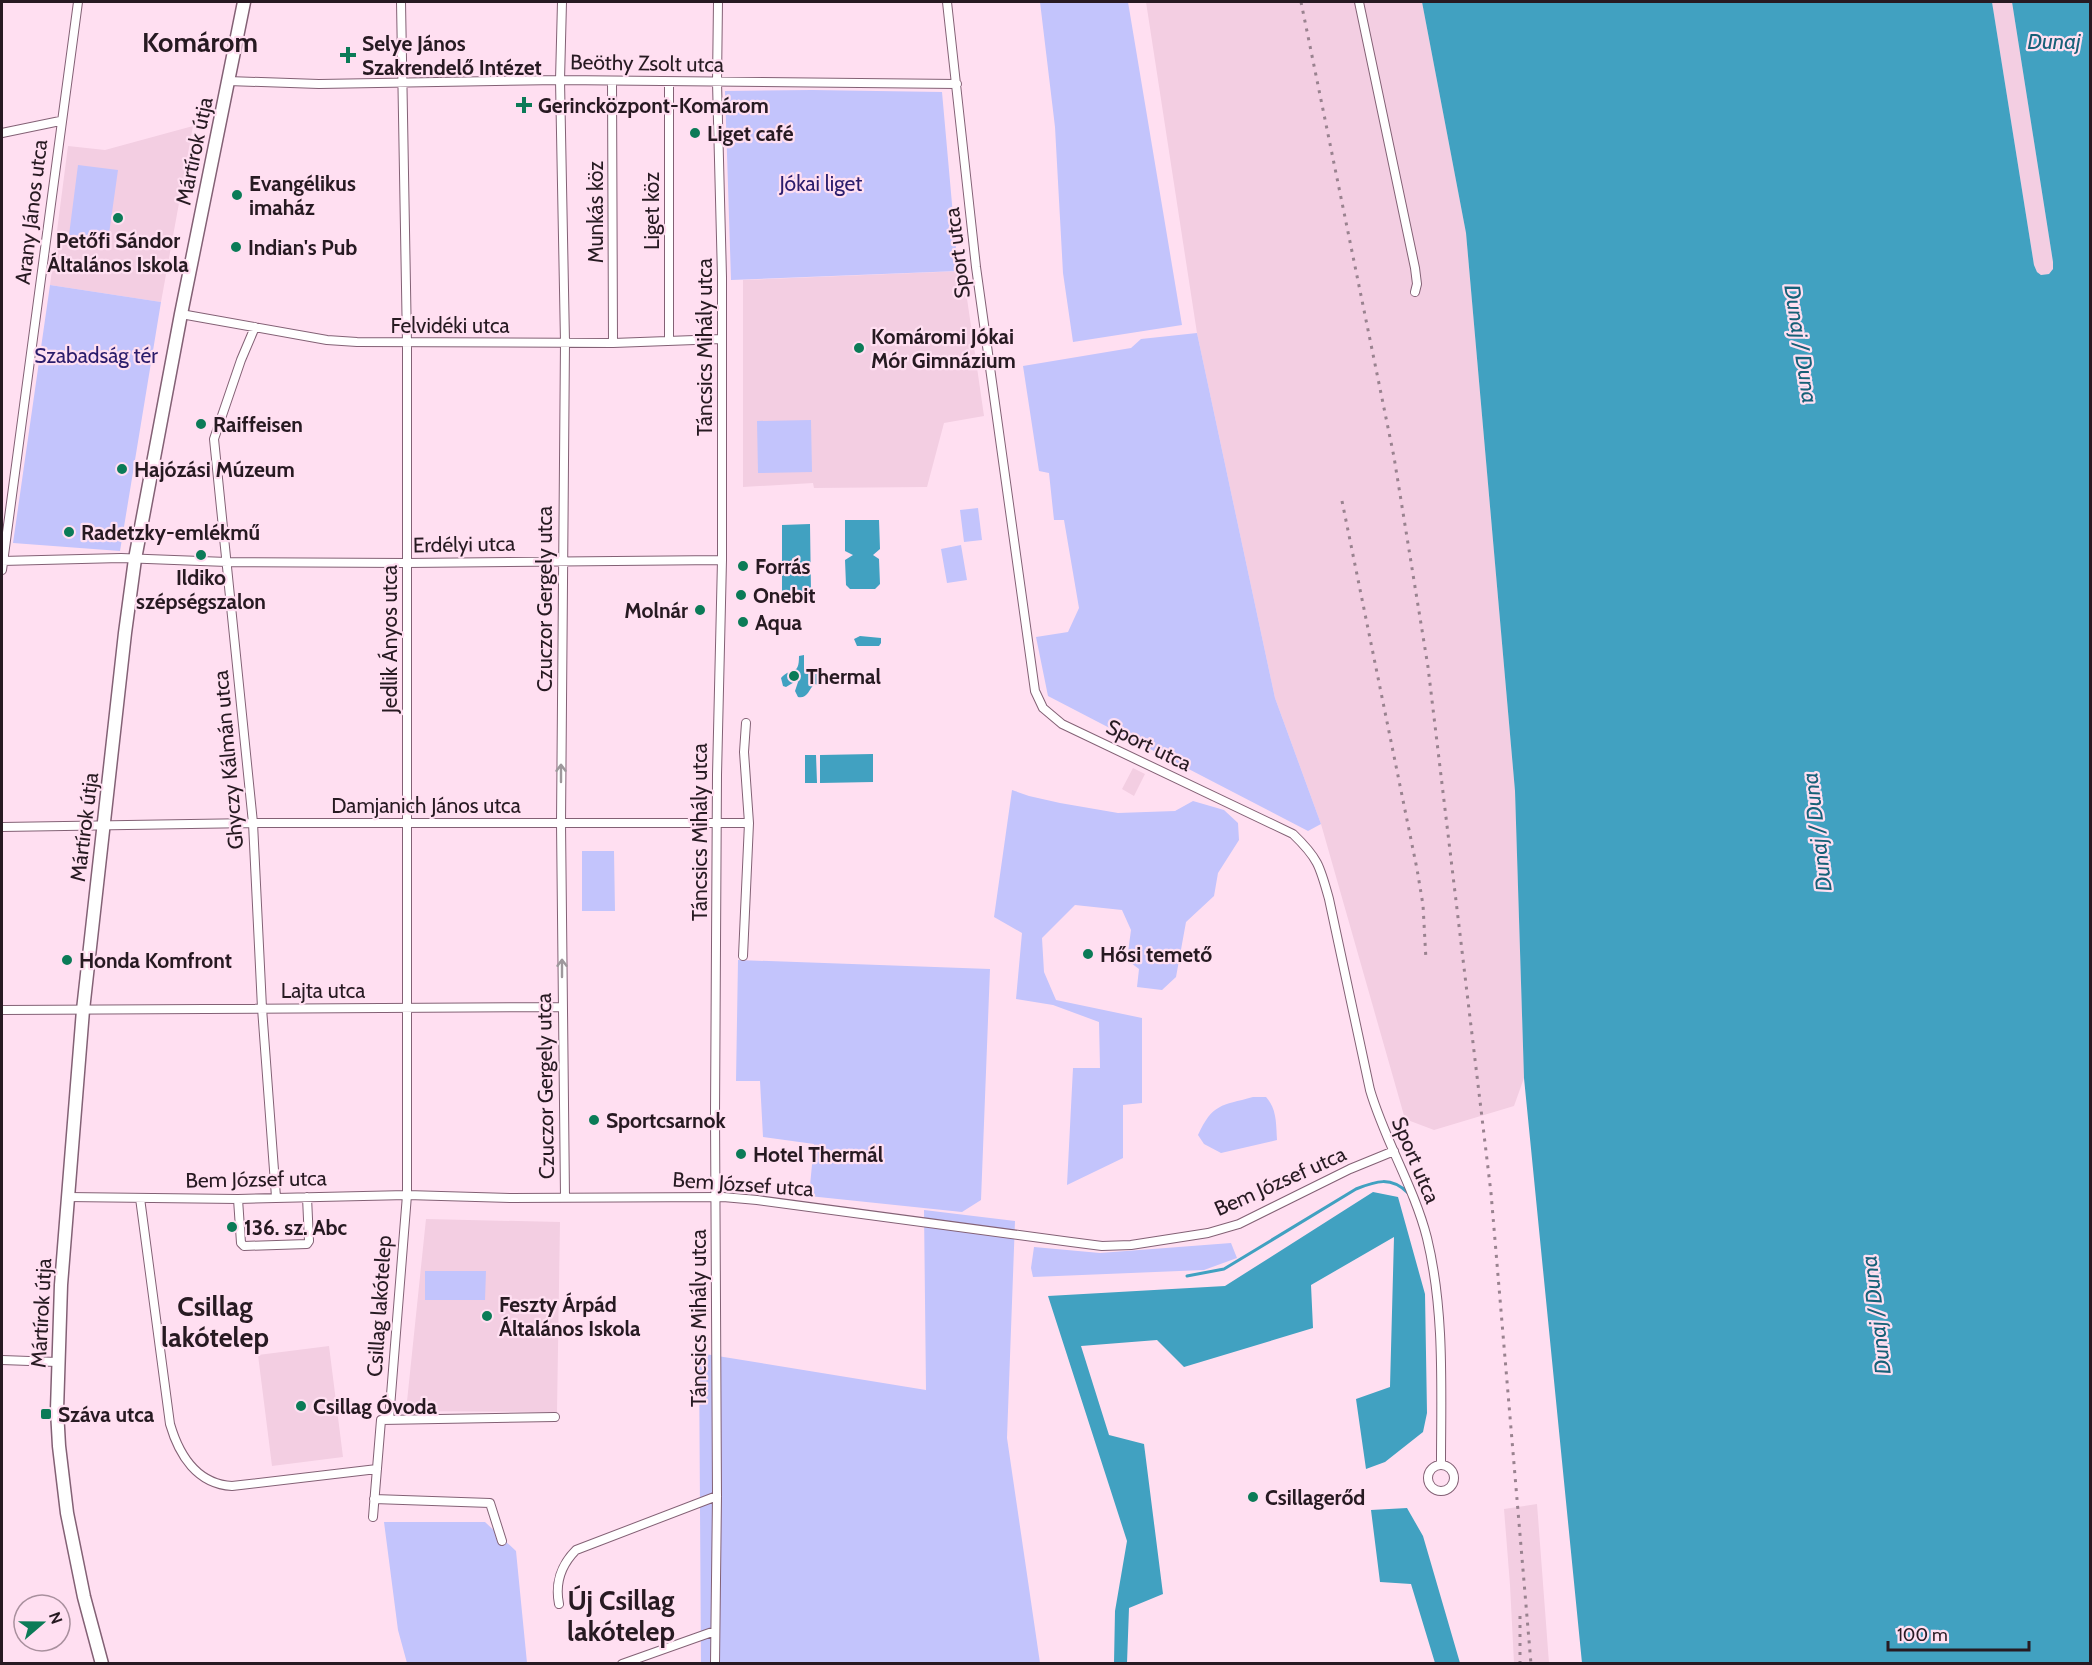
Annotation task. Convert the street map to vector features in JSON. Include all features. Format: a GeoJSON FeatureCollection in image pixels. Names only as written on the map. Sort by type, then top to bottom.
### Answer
{"type":"FeatureCollection","features":[{"type":"Feature","properties":{"kind":"main road","name":"Mártírok útja"},"geometry":{"type":"LineString","coordinates":[[102,1664],[84,1597],[67,1513],[58,1446],[57,1362],[83,1010],[135,559],[181,314],[244,2]]}},
{"type":"Feature","properties":{"kind":"street","name":"Arany János utca"},"geometry":{"type":"LineString","coordinates":[[2,570],[60,121],[78,2]]}},
{"type":"Feature","properties":{"kind":"street","name":"Jedlik Ányos utca"},"geometry":{"type":"LineString","coordinates":[[401,2],[407,344],[406,1195]]}},
{"type":"Feature","properties":{"kind":"street","name":"Czuczor Gergely utca"},"geometry":{"type":"LineString","coordinates":[[562,2],[560,80],[565,342],[561,823],[565,1197]]}},
{"type":"Feature","properties":{"kind":"street","name":"Táncsics Mihály utca"},"geometry":{"type":"LineString","coordinates":[[715,1664],[717,1197],[715,1115],[722,560],[722,339],[717,2]]}},
{"type":"Feature","properties":{"kind":"street","name":"Sport utca"},"geometry":{"type":"LineString","coordinates":[[947,2],[976,267],[1035,691],[1043,708],[1062,724],[1293,834],[1313,854],[1322,873],[1329,899],[1370,1090],[1378,1117],[1394,1151],[1427,1239],[1437,1300],[1441,1465]]}},
{"type":"Feature","properties":{"kind":"street"},"geometry":{"type":"LineString","coordinates":[[1359,2],[1415,268],[1417,284],[1415,292]]}},
{"type":"Feature","properties":{"kind":"street","name":"Beöthy Zsolt utca"},"geometry":{"type":"LineString","coordinates":[[228,81],[319,84],[560,80],[957,84]]}},
{"type":"Feature","properties":{"kind":"street","name":"Munkás köz"},"geometry":{"type":"LineString","coordinates":[[612,81],[614,343]]}},
{"type":"Feature","properties":{"kind":"street","name":"Liget köz"},"geometry":{"type":"LineString","coordinates":[[669,82],[669,341]]}},
{"type":"Feature","properties":{"kind":"street"},"geometry":{"type":"LineString","coordinates":[[2,133],[60,121]]}},
{"type":"Feature","properties":{"kind":"street","name":"Felvidéki utca"},"geometry":{"type":"LineString","coordinates":[[181,314],[327,340],[407,344],[614,343],[722,339]]}},
{"type":"Feature","properties":{"kind":"street","name":"Ghyczy Kálmán utca"},"geometry":{"type":"LineString","coordinates":[[255,327],[241,360],[214,439],[253,823],[262,1008],[276,1197]]}},
{"type":"Feature","properties":{"kind":"street","name":"Erdélyi utca"},"geometry":{"type":"LineString","coordinates":[[2,561],[135,559],[407,563],[722,560]]}},
{"type":"Feature","properties":{"kind":"street"},"geometry":{"type":"LineString","coordinates":[[743,956],[749,823],[744,752],[746,723]]}},
{"type":"Feature","properties":{"kind":"street","name":"Damjanich János utca"},"geometry":{"type":"LineString","coordinates":[[2,827],[253,823],[749,823]]}},
{"type":"Feature","properties":{"kind":"street","name":"Lajta utca"},"geometry":{"type":"LineString","coordinates":[[2,1010],[562,1007]]}},
{"type":"Feature","properties":{"kind":"street","name":"Bem József utca"},"geometry":{"type":"LineString","coordinates":[[68,1197],[238,1199],[406,1195],[717,1197],[757,1200],[1102,1246],[1131,1245],[1208,1233],[1239,1224],[1350,1169],[1394,1151]]}},
{"type":"Feature","properties":{"kind":"street","name":"Csillag lakótelep"},"geometry":{"type":"LineString","coordinates":[[373,1517],[381,1420],[388,1420],[406,1195]]}},
{"type":"Feature","properties":{"kind":"street"},"geometry":{"type":"LineString","coordinates":[[238,1199],[241,1243],[244,1246],[307,1244],[309,1241],[307,1197]]}},
{"type":"Feature","properties":{"kind":"street"},"geometry":{"type":"LineString","coordinates":[[140,1198],[170,1424],[177,1445],[192,1467],[211,1483],[232,1486],[377,1468]]}},
{"type":"Feature","properties":{"kind":"street"},"geometry":{"type":"LineString","coordinates":[[2,1360],[57,1362]]}},
{"type":"Feature","properties":{"kind":"street"},"geometry":{"type":"LineString","coordinates":[[388,1420],[555,1417]]}},
{"type":"Feature","properties":{"kind":"street"},"geometry":{"type":"LineString","coordinates":[[559,1604],[556,1590],[561,1571],[569,1556],[576,1550],[717,1496]]}},
{"type":"Feature","properties":{"kind":"street"},"geometry":{"type":"LineString","coordinates":[[374,1499],[490,1503],[502,1541]]}},
{"type":"Feature","properties":{"kind":"street"},"geometry":{"type":"LineString","coordinates":[[622,1664],[715,1631]]}},
{"type":"Feature","properties":{"kind":"shaded area"},"geometry":{"type":"Polygon","coordinates":[[[1146,2],[1422,2],[1466,233],[1515,791],[1524,1078],[1514,1106],[1434,1130],[1405,1119],[1321,824],[1275,698],[1197,333],[1146,2]]]}},
{"type":"Feature","properties":{"kind":"shaded area"},"geometry":{"type":"Polygon","coordinates":[[[1992,2],[2012,2],[2053,262],[2053,269],[2049,274],[2041,275],[2034,265],[1992,2]]]}},
{"type":"Feature","properties":{"kind":"shaded area","name":"Petőfi Sándor Általános Iskola"},"geometry":{"type":"Polygon","coordinates":[[[193,126],[161,302],[50,285],[68,146],[105,150],[193,126]]]}},
{"type":"Feature","properties":{"kind":"shaded area","name":"Komáromi Jókai Mór Gimnázium"},"geometry":{"type":"Polygon","coordinates":[[[963,271],[984,416],[944,423],[927,487],[814,488],[813,483],[743,487],[743,280],[963,271]]]}},
{"type":"Feature","properties":{"kind":"shaded area"},"geometry":{"type":"Polygon","coordinates":[[[1133,768],[1145,774],[1134,796],[1122,789],[1133,768]]]}},
{"type":"Feature","properties":{"kind":"shaded area","name":"Feszty Árpád Általános Iskola"},"geometry":{"type":"Polygon","coordinates":[[[426,1219],[560,1222],[557,1412],[406,1411],[426,1219]]]}},
{"type":"Feature","properties":{"kind":"shaded area","name":"Csillag Óvoda"},"geometry":{"type":"Polygon","coordinates":[[[329,1346],[343,1457],[272,1466],[258,1355],[329,1346]]]}},
{"type":"Feature","properties":{"kind":"shaded area"},"geometry":{"type":"Polygon","coordinates":[[[1537,1504],[1549,1663],[1514,1663],[1504,1509],[1537,1504]]]}},
{"type":"Feature","properties":{"kind":"green space"},"geometry":{"type":"Polygon","coordinates":[[[1040,2],[1128,2],[1182,325],[1073,342],[1063,273],[1055,127],[1040,2]]]}},
{"type":"Feature","properties":{"kind":"green space","name":"Jókai liget"},"geometry":{"type":"Polygon","coordinates":[[[725,91],[942,92],[958,271],[731,280],[725,91]]]}},
{"type":"Feature","properties":{"kind":"green space"},"geometry":{"type":"Polygon","coordinates":[[[78,165],[118,170],[108,241],[69,235],[78,165]]]}},
{"type":"Feature","properties":{"kind":"green space","name":"Szabadság tér"},"geometry":{"type":"Polygon","coordinates":[[[50,285],[161,302],[120,551],[13,543],[50,285]]]}},
{"type":"Feature","properties":{"kind":"green space"},"geometry":{"type":"Polygon","coordinates":[[[1197,333],[1275,698],[1321,824],[1308,831],[1048,696],[1036,637],[1068,632],[1079,608],[1064,520],[1054,520],[1049,473],[1039,471],[1023,366],[1131,348],[1141,339],[1197,333]]]}},
{"type":"Feature","properties":{"kind":"green space"},"geometry":{"type":"Polygon","coordinates":[[[811,420],[812,472],[758,473],[757,421],[811,420]]]}},
{"type":"Feature","properties":{"kind":"green space"},"geometry":{"type":"Polygon","coordinates":[[[978,508],[982,540],[964,542],[960,510],[978,508]]]}},
{"type":"Feature","properties":{"kind":"green space"},"geometry":{"type":"Polygon","coordinates":[[[961,545],[967,580],[947,583],[941,549],[961,545]]]}},
{"type":"Feature","properties":{"kind":"green space"},"geometry":{"type":"Polygon","coordinates":[[[1012,790],[1060,803],[1118,813],[1175,811],[1193,801],[1224,810],[1238,823],[1239,840],[1218,873],[1214,896],[1186,922],[1176,977],[1162,990],[1137,987],[1139,969],[1127,960],[1131,930],[1122,910],[1075,905],[1042,938],[1044,972],[1056,1000],[1142,1018],[1142,1103],[1123,1105],[1123,1158],[1067,1185],[1073,1068],[1100,1068],[1099,1022],[1053,1005],[1016,999],[1022,933],[994,917],[1012,790]]]}},
{"type":"Feature","properties":{"kind":"green space"},"geometry":{"type":"Polygon","coordinates":[[[582,851],[614,851],[615,911],[582,911],[582,851]]]}},
{"type":"Feature","properties":{"kind":"green space"},"geometry":{"type":"Polygon","coordinates":[[[738,960],[990,969],[981,1200],[962,1212],[809,1196],[814,1144],[763,1137],[760,1081],[736,1081],[738,960]]]}},
{"type":"Feature","properties":{"kind":"green space"},"geometry":{"type":"Polygon","coordinates":[[[1253,1097],[1266,1097],[1270,1102],[1275,1117],[1277,1140],[1221,1153],[1204,1144],[1198,1135],[1214,1111],[1219,1107],[1253,1097]]]}},
{"type":"Feature","properties":{"kind":"green space"},"geometry":{"type":"Polygon","coordinates":[[[924,1210],[1015,1221],[1007,1438],[1040,1663],[701,1663],[699,1353],[926,1390],[924,1210]]]}},
{"type":"Feature","properties":{"kind":"green space"},"geometry":{"type":"Polygon","coordinates":[[[1231,1243],[1237,1258],[1204,1270],[1033,1277],[1031,1268],[1034,1247],[1100,1253],[1231,1243]]]}},
{"type":"Feature","properties":{"kind":"green space"},"geometry":{"type":"Polygon","coordinates":[[[425,1271],[486,1271],[485,1300],[425,1300],[425,1271]]]}},
{"type":"Feature","properties":{"kind":"green space"},"geometry":{"type":"Polygon","coordinates":[[[384,1522],[485,1522],[516,1551],[527,1663],[407,1663],[398,1630],[384,1522]]]}},
{"type":"Feature","properties":{"kind":"water"},"geometry":{"type":"Polygon","coordinates":[[[1422,2],[1992,2],[2034,265],[2041,275],[2049,274],[2053,269],[2053,262],[2012,2],[2090,2],[2090,1663],[1582,1663],[1524,1078],[1515,791],[1466,233],[1422,2]]]}},
{"type":"Feature","properties":{"kind":"water"},"geometry":{"type":"Polygon","coordinates":[[[845,520],[879,520],[880,549],[873,555],[879,559],[880,584],[875,589],[850,589],[846,585],[845,560],[853,555],[845,551],[845,520]]]}},
{"type":"Feature","properties":{"kind":"water"},"geometry":{"type":"Polygon","coordinates":[[[810,524],[811,593],[782,593],[782,525],[810,524]]]}},
{"type":"Feature","properties":{"kind":"water"},"geometry":{"type":"Polygon","coordinates":[[[860,636],[881,638],[881,643],[879,646],[857,646],[854,639],[860,636]]]}},
{"type":"Feature","properties":{"kind":"water","name":"Thermal"},"geometry":{"type":"Polygon","coordinates":[[[804,655],[804,669],[807,673],[822,670],[828,673],[829,682],[822,685],[814,684],[806,695],[798,697],[795,691],[798,682],[786,687],[783,686],[781,678],[798,667],[799,656],[804,655]]]}},
{"type":"Feature","properties":{"kind":"water"},"geometry":{"type":"Polygon","coordinates":[[[873,754],[873,782],[820,783],[820,755],[873,754]]]}},
{"type":"Feature","properties":{"kind":"water"},"geometry":{"type":"Polygon","coordinates":[[[805,755],[816,755],[817,783],[805,783],[805,755]]]}},
{"type":"Feature","properties":{"kind":"water"},"geometry":{"type":"Polygon","coordinates":[[[1373,1192],[1398,1197],[1425,1294],[1427,1413],[1423,1432],[1385,1462],[1366,1469],[1356,1399],[1390,1387],[1394,1237],[1311,1285],[1313,1328],[1184,1367],[1157,1340],[1081,1346],[1109,1435],[1144,1444],[1163,1594],[1129,1608],[1127,1663],[1114,1663],[1115,1611],[1127,1541],[1048,1296],[1225,1286],[1373,1192]]]}},
{"type":"Feature","properties":{"kind":"water"},"geometry":{"type":"Polygon","coordinates":[[[1407,1508],[1423,1536],[1460,1663],[1435,1663],[1411,1584],[1380,1582],[1371,1510],[1407,1508]]]}},
{"type":"Feature","properties":{"kind":"waterway"},"geometry":{"type":"LineString","coordinates":[[1187,1276],[1224,1269],[1363,1186],[1377,1182],[1389,1182],[1408,1193]]}},
{"type":"Feature","properties":{"kind":"railway"},"geometry":{"type":"LineString","coordinates":[[1301,2],[1394,457],[1428,667],[1491,1193],[1531,1664]]}},
{"type":"Feature","properties":{"kind":"railway"},"geometry":{"type":"LineString","coordinates":[[1342,501],[1417,869],[1423,905],[1426,960]]}},
{"type":"Feature","properties":{"kind":"railway"},"geometry":{"type":"LineString","coordinates":[[1520,1616],[1520,1664]]}},
{"type":"Feature","properties":{"kind":"place","name":"Selye János Szakrendelő Intézet"},"geometry":{"type":"Point","coordinates":[348,55]}},
{"type":"Feature","properties":{"kind":"place","name":"Gerincközpont-Komárom"},"geometry":{"type":"Point","coordinates":[524,105]}},
{"type":"Feature","properties":{"kind":"place","name":"Liget café"},"geometry":{"type":"Point","coordinates":[695,133]}},
{"type":"Feature","properties":{"kind":"place","name":"Evangélikus imaház"},"geometry":{"type":"Point","coordinates":[237,195]}},
{"type":"Feature","properties":{"kind":"place","name":"Petőfi Sándor Általános Iskola"},"geometry":{"type":"Point","coordinates":[118,218]}},
{"type":"Feature","properties":{"kind":"place","name":"Indian's Pub"},"geometry":{"type":"Point","coordinates":[236,247]}},
{"type":"Feature","properties":{"kind":"place","name":"Komáromi Jókai Mór Gimnázium"},"geometry":{"type":"Point","coordinates":[859,348]}},
{"type":"Feature","properties":{"kind":"place","name":"Raiffeisen"},"geometry":{"type":"Point","coordinates":[201,424]}},
{"type":"Feature","properties":{"kind":"place","name":"Hajózási Múzeum"},"geometry":{"type":"Point","coordinates":[122,469]}},
{"type":"Feature","properties":{"kind":"place","name":"Radetzky-emlékmű"},"geometry":{"type":"Point","coordinates":[69,532]}},
{"type":"Feature","properties":{"kind":"place","name":"Ildiko szépségszalon"},"geometry":{"type":"Point","coordinates":[201,555]}},
{"type":"Feature","properties":{"kind":"place","name":"Forrás"},"geometry":{"type":"Point","coordinates":[743,566]}},
{"type":"Feature","properties":{"kind":"place","name":"Onebit"},"geometry":{"type":"Point","coordinates":[741,595]}},
{"type":"Feature","properties":{"kind":"place","name":"Molnár"},"geometry":{"type":"Point","coordinates":[700,610]}},
{"type":"Feature","properties":{"kind":"place","name":"Aqua"},"geometry":{"type":"Point","coordinates":[743,622]}},
{"type":"Feature","properties":{"kind":"place","name":"Thermal"},"geometry":{"type":"Point","coordinates":[794,676]}},
{"type":"Feature","properties":{"kind":"place","name":"Hősi temető"},"geometry":{"type":"Point","coordinates":[1088,954]}},
{"type":"Feature","properties":{"kind":"place","name":"Honda Komfront"},"geometry":{"type":"Point","coordinates":[67,960]}},
{"type":"Feature","properties":{"kind":"place","name":"Sportcsarnok"},"geometry":{"type":"Point","coordinates":[594,1120]}},
{"type":"Feature","properties":{"kind":"place","name":"Hotel Thermál"},"geometry":{"type":"Point","coordinates":[741,1154]}},
{"type":"Feature","properties":{"kind":"place","name":"136. sz. Abc"},"geometry":{"type":"Point","coordinates":[232,1227]}},
{"type":"Feature","properties":{"kind":"place","name":"Feszty Árpád Általános Iskola"},"geometry":{"type":"Point","coordinates":[487,1316]}},
{"type":"Feature","properties":{"kind":"place","name":"Csillag Óvoda"},"geometry":{"type":"Point","coordinates":[301,1406]}},
{"type":"Feature","properties":{"kind":"place","name":"Száva utca"},"geometry":{"type":"Point","coordinates":[46,1414]}},
{"type":"Feature","properties":{"kind":"place","name":"Csillagerőd"},"geometry":{"type":"Point","coordinates":[1253,1497]}},
{"type":"Feature","properties":{"kind":"district","name":"Komárom"},"geometry":{"type":"Point","coordinates":[200,42]}},
{"type":"Feature","properties":{"kind":"district","name":"Csillag lakótelep"},"geometry":{"type":"Point","coordinates":[215,1322]}},
{"type":"Feature","properties":{"kind":"district","name":"Új Csillag lakótelep"},"geometry":{"type":"Point","coordinates":[621,1616]}},
{"type":"Feature","properties":{"kind":"water label","name":"Dunaj"},"geometry":{"type":"Point","coordinates":[2054,41]}},
{"type":"Feature","properties":{"kind":"water label","name":"Dunaj / Duna"},"geometry":{"type":"Point","coordinates":[1801,344]}},
{"type":"Feature","properties":{"kind":"water label","name":"Dunaj / Duna"},"geometry":{"type":"Point","coordinates":[1817,832]}},
{"type":"Feature","properties":{"kind":"water label","name":"Dunaj / Duna"},"geometry":{"type":"Point","coordinates":[1876,1315]}}]}
